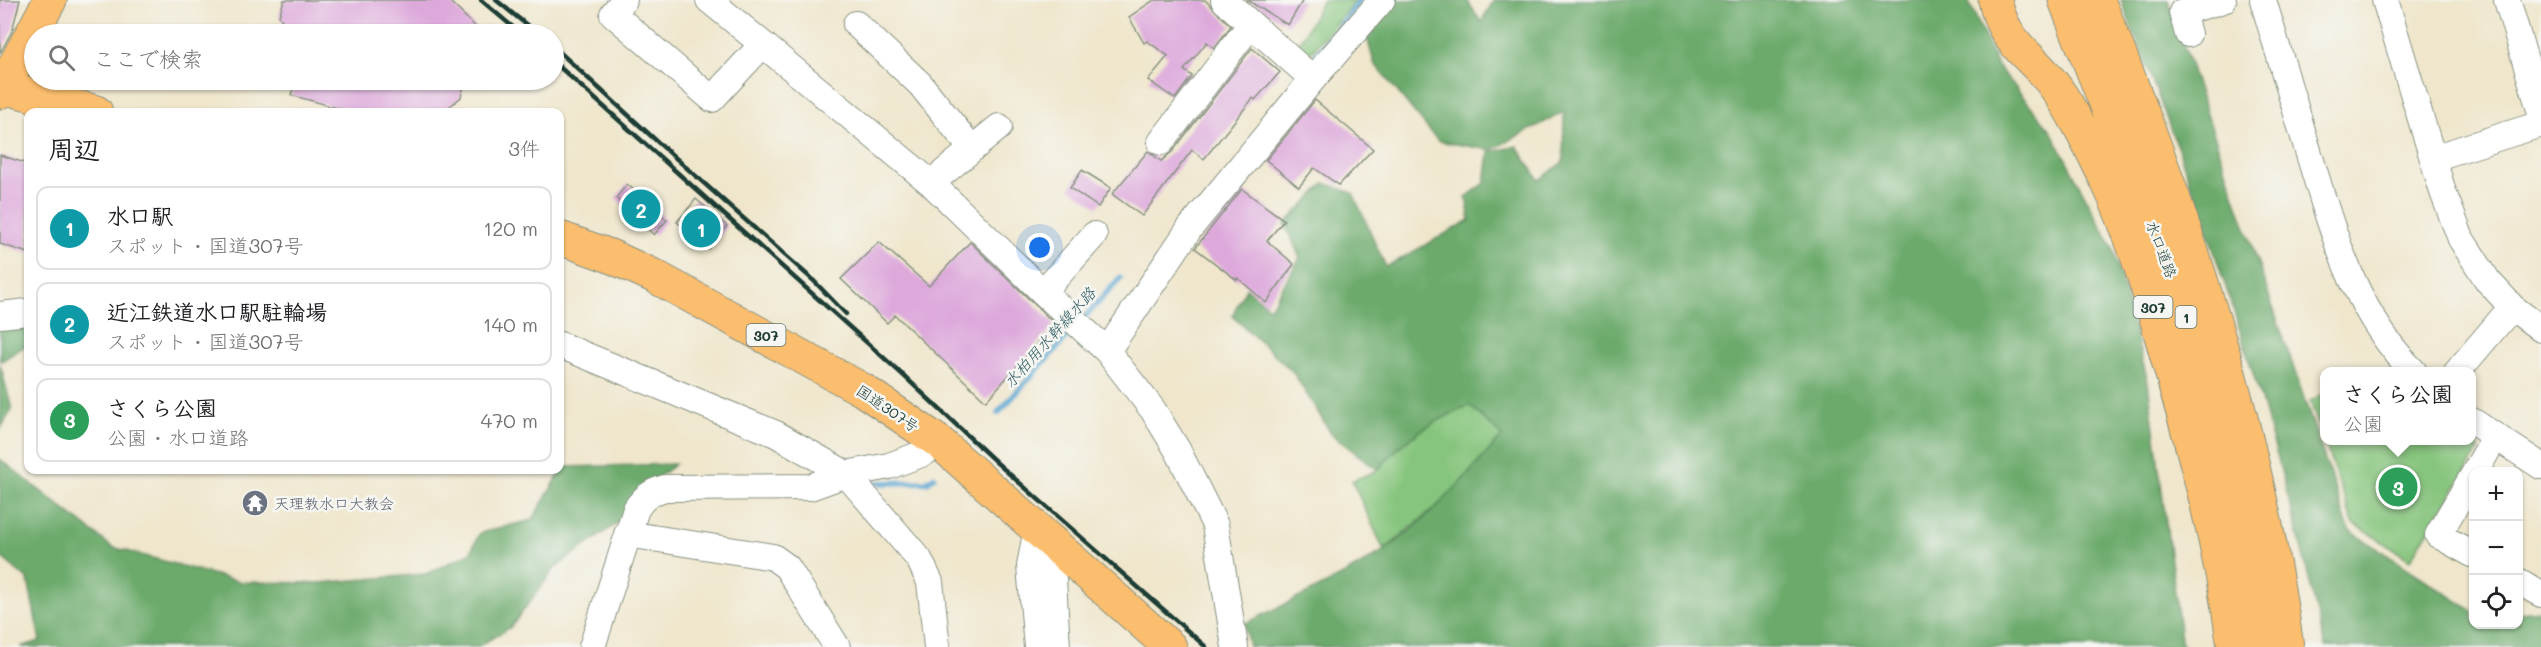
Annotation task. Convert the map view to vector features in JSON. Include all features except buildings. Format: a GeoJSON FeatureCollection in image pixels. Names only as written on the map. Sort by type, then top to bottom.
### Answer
{"type":"FeatureCollection","features":[{"type":"Feature","properties":{"kind":"main road"},"geometry":{"type":"LineString","coordinates":[[37,24],[50,0]]}},
{"type":"Feature","properties":{"kind":"main road","name":"307"},"geometry":{"type":"LineString","coordinates":[[1995,0],[2007,36],[2055,86],[2084,133],[2110,187],[2133,248],[2155,313],[2195,453],[2216,540],[2234,647]]}},
{"type":"Feature","properties":{"kind":"main road","name":"水口道路"},"geometry":{"type":"LineString","coordinates":[[2065,0],[2173,278],[2201,363],[2234,500],[2261,647]]}},
{"type":"Feature","properties":{"kind":"main road","name":"水口道路"},"geometry":{"type":"LineString","coordinates":[[2098,0],[2140,106],[2206,294],[2232,381],[2253,465],[2287,647]]}},
{"type":"Feature","properties":{"kind":"main road"},"geometry":{"type":"LineString","coordinates":[[24,47],[1,88],[80,108]]}},
{"type":"Feature","properties":{"kind":"main road","name":"国道307号"},"geometry":{"type":"LineString","coordinates":[[564,239],[610,256],[654,276],[779,342],[863,390],[939,442],[1170,647]]}},
{"type":"Feature","properties":{"kind":"main road"},"geometry":{"type":"LineString","coordinates":[[2253,465],[2271,497],[2308,647]]}},
{"type":"Feature","properties":{"kind":"street"},"geometry":{"type":"LineString","coordinates":[[624,0],[613,14],[712,99],[762,45]]}},
{"type":"Feature","properties":{"kind":"street"},"geometry":{"type":"LineString","coordinates":[[709,0],[931,183],[1107,351],[1153,410],[1178,451],[1215,525],[1235,647]]}},
{"type":"Feature","properties":{"kind":"street"},"geometry":{"type":"LineString","coordinates":[[1224,0],[1313,79]]}},
{"type":"Feature","properties":{"kind":"street"},"geometry":{"type":"LineString","coordinates":[[1107,351],[1190,228],[1313,79],[1382,0]]}},
{"type":"Feature","properties":{"kind":"street"},"geometry":{"type":"LineString","coordinates":[[2183,16],[2223,0]]}},
{"type":"Feature","properties":{"kind":"street"},"geometry":{"type":"LineString","coordinates":[[2263,0],[2332,229],[2349,274],[2366,309],[2410,367]]}},
{"type":"Feature","properties":{"kind":"street"},"geometry":{"type":"LineString","coordinates":[[2385,0],[2453,221],[2461,239],[2488,281],[2511,307],[2541,329]]}},
{"type":"Feature","properties":{"kind":"street"},"geometry":{"type":"LineString","coordinates":[[2507,0],[2541,112]]}},
{"type":"Feature","properties":{"kind":"street"},"geometry":{"type":"LineString","coordinates":[[856,24],[920,84],[972,149]]}},
{"type":"Feature","properties":{"kind":"street"},"geometry":{"type":"LineString","coordinates":[[1161,142],[1251,24]]}},
{"type":"Feature","properties":{"kind":"street"},"geometry":{"type":"LineString","coordinates":[[2433,158],[2541,124]]}},
{"type":"Feature","properties":{"kind":"street"},"geometry":{"type":"LineString","coordinates":[[931,183],[999,127]]}},
{"type":"Feature","properties":{"kind":"street"},"geometry":{"type":"LineString","coordinates":[[1043,292],[1094,235]]}},
{"type":"Feature","properties":{"kind":"street"},"geometry":{"type":"LineString","coordinates":[[2461,367],[2511,307]]}},
{"type":"Feature","properties":{"kind":"street"},"geometry":{"type":"LineString","coordinates":[[0,315],[24,312]]}},
{"type":"Feature","properties":{"kind":"street"},"geometry":{"type":"LineString","coordinates":[[564,347],[776,434],[846,474],[919,559],[930,582],[937,647]]}},
{"type":"Feature","properties":{"kind":"street"},"geometry":{"type":"LineString","coordinates":[[2476,424],[2541,466]]}},
{"type":"Feature","properties":{"kind":"street"},"geometry":{"type":"LineString","coordinates":[[2478,467],[2495,437]]}},
{"type":"Feature","properties":{"kind":"street"},"geometry":{"type":"LineString","coordinates":[[592,647],[636,509],[643,498],[652,492],[665,488],[810,487],[846,474],[889,466],[924,453],[939,442]]}},
{"type":"Feature","properties":{"kind":"street"},"geometry":{"type":"LineString","coordinates":[[2469,482],[2438,535],[2469,552]]}},
{"type":"Feature","properties":{"kind":"street"},"geometry":{"type":"LineString","coordinates":[[1037,528],[1030,566],[1037,647]]}},
{"type":"Feature","properties":{"kind":"street"},"geometry":{"type":"LineString","coordinates":[[1037,528],[1052,563],[1058,647]]}},
{"type":"Feature","properties":{"kind":"street"},"geometry":{"type":"LineString","coordinates":[[627,534],[773,557],[787,567],[837,647]]}},
{"type":"Feature","properties":{"kind":"street"},"geometry":{"type":"LineString","coordinates":[[2523,584],[2541,594]]}},
{"type":"Feature","properties":{"kind":"green space"},"geometry":{"type":"Polygon","coordinates":[[[1323,0],[1356,0],[1305,59],[1299,43],[1323,0]]]}},
{"type":"Feature","properties":{"kind":"green space"},"geometry":{"type":"Polygon","coordinates":[[[1390,0],[1467,0],[1481,22],[1494,0],[1968,0],[1999,68],[2050,129],[2113,249],[2148,382],[2182,647],[1249,647],[1244,624],[1315,590],[1400,539],[1446,497],[1502,436],[1469,405],[1419,432],[1398,448],[1378,470],[1332,435],[1293,372],[1232,316],[1246,288],[1270,308],[1300,258],[1285,224],[1325,183],[1353,193],[1386,267],[1470,220],[1466,197],[1485,183],[1489,152],[1517,146],[1539,180],[1563,162],[1564,112],[1491,150],[1438,141],[1374,63],[1365,30],[1390,0]]]}},
{"type":"Feature","properties":{"kind":"green space"},"geometry":{"type":"Polygon","coordinates":[[[2121,0],[2168,0],[2349,530],[2469,608],[2469,629],[2523,629],[2523,612],[2541,610],[2541,647],[2325,647],[2267,420],[2214,251],[2121,0]]]}},
{"type":"Feature","properties":{"kind":"green space"},"geometry":{"type":"Polygon","coordinates":[[[24,322],[24,347],[0,362],[0,325],[24,322]]]}},
{"type":"Feature","properties":{"kind":"green space"},"geometry":{"type":"Polygon","coordinates":[[[0,364],[12,409],[0,430],[0,364]]]}},
{"type":"Feature","properties":{"kind":"green space"},"geometry":{"type":"Polygon","coordinates":[[[2320,395],[2320,429],[2310,401],[2320,395]]]}},
{"type":"Feature","properties":{"kind":"green space"},"geometry":{"type":"Polygon","coordinates":[[[1469,405],[1503,436],[1445,499],[1384,550],[1352,481],[1378,470],[1393,452],[1421,429],[1469,405]]]}},
{"type":"Feature","properties":{"kind":"green space"},"geometry":{"type":"Polygon","coordinates":[[[2476,438],[2479,450],[2410,560],[2353,523],[2326,445],[2476,445],[2476,438]]]}},
{"type":"Feature","properties":{"kind":"green space"},"geometry":{"type":"Polygon","coordinates":[[[0,459],[112,547],[241,582],[319,583],[426,574],[470,553],[480,533],[532,520],[560,474],[564,474],[564,467],[675,464],[640,492],[619,522],[555,568],[511,627],[477,647],[20,647],[40,641],[28,580],[0,556],[0,459]]]}},
{"type":"Feature","properties":{"kind":"waterway","name":"水柏用水幹線水路"},"geometry":{"type":"LineString","coordinates":[[1313,60],[1361,0]]}},
{"type":"Feature","properties":{"kind":"waterway","name":"水柏用水幹線水路"},"geometry":{"type":"LineString","coordinates":[[1083,319],[1120,278]]}},
{"type":"Feature","properties":{"kind":"waterway","name":"水柏用水幹線水路"},"geometry":{"type":"LineString","coordinates":[[998,413],[1074,329]]}},
{"type":"Feature","properties":{"kind":"waterway"},"geometry":{"type":"LineString","coordinates":[[877,483],[927,482],[934,477]]}},
{"type":"Feature","properties":{"kind":"railway"},"geometry":{"type":"LineString","coordinates":[[481,0],[509,24]]}},
{"type":"Feature","properties":{"kind":"railway"},"geometry":{"type":"LineString","coordinates":[[496,0],[526,24]]}},
{"type":"Feature","properties":{"kind":"railway"},"geometry":{"type":"LineString","coordinates":[[564,56],[813,280],[846,314]]}},
{"type":"Feature","properties":{"kind":"railway"},"geometry":{"type":"LineString","coordinates":[[564,71],[903,375],[997,463],[1206,647]]}},
{"type":"Feature","properties":{"kind":"place","name":"近江鉄道水口駅駐輪場"},"geometry":{"type":"Point","coordinates":[641,209]}},
{"type":"Feature","properties":{"kind":"place","name":"水口駅"},"geometry":{"type":"Point","coordinates":[701,228]}},
{"type":"Feature","properties":{"kind":"place","name":"さくら公園"},"geometry":{"type":"Point","coordinates":[2398,487]}},
{"type":"Feature","properties":{"kind":"place","name":"天理教水口大教会"},"geometry":{"type":"Point","coordinates":[255,503]}}]}
